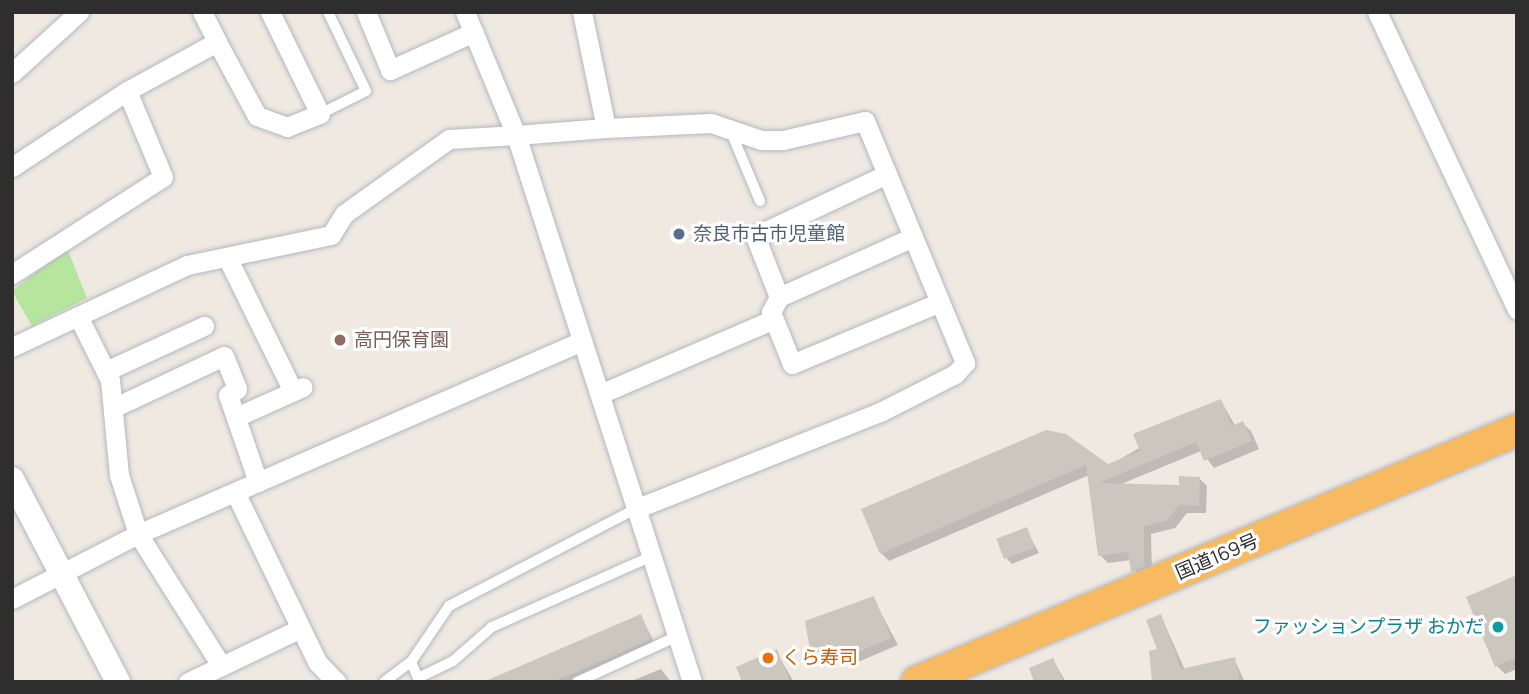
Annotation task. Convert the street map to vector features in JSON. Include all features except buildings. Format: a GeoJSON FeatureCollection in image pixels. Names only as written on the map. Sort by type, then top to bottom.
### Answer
{"type":"FeatureCollection","features":[{"type":"Feature","properties":{"kind":"highway","name":"国道169号"},"geometry":{"type":"LineString","coordinates":[[917,682],[1517,430]]}},
{"type":"Feature","properties":{"kind":"street"},"geometry":{"type":"LineString","coordinates":[[12,73],[79,12]]}},
{"type":"Feature","properties":{"kind":"street"},"geometry":{"type":"LineString","coordinates":[[202,12],[257,116],[287,127],[320,114],[270,12]]}},
{"type":"Feature","properties":{"kind":"street"},"geometry":{"type":"LineString","coordinates":[[366,12],[390,69],[474,32]]}},
{"type":"Feature","properties":{"kind":"street"},"geometry":{"type":"LineString","coordinates":[[465,12],[516,135],[692,682]]}},
{"type":"Feature","properties":{"kind":"street"},"geometry":{"type":"LineString","coordinates":[[582,12],[606,128]]}},
{"type":"Feature","properties":{"kind":"street"},"geometry":{"type":"LineString","coordinates":[[1377,12],[1517,310]]}},
{"type":"Feature","properties":{"kind":"street"},"geometry":{"type":"LineString","coordinates":[[12,167],[127,91],[217,43]]}},
{"type":"Feature","properties":{"kind":"street"},"geometry":{"type":"LineString","coordinates":[[12,274],[163,177],[127,91]]}},
{"type":"Feature","properties":{"kind":"street"},"geometry":{"type":"LineString","coordinates":[[12,347],[187,265],[331,235],[344,215],[449,139],[710,123],[761,140],[809,139],[865,121],[965,363],[955,374],[880,412],[637,508]]}},
{"type":"Feature","properties":{"kind":"street"},"geometry":{"type":"LineString","coordinates":[[887,174],[755,236],[779,297],[774,319],[792,364],[940,302]]}},
{"type":"Feature","properties":{"kind":"street"},"geometry":{"type":"LineString","coordinates":[[779,297],[914,237]]}},
{"type":"Feature","properties":{"kind":"street"},"geometry":{"type":"LineString","coordinates":[[227,257],[298,389],[236,417]]}},
{"type":"Feature","properties":{"kind":"street"},"geometry":{"type":"LineString","coordinates":[[78,316],[106,371],[115,407],[120,475],[138,534],[219,662]]}},
{"type":"Feature","properties":{"kind":"street"},"geometry":{"type":"LineString","coordinates":[[600,394],[774,319]]}},
{"type":"Feature","properties":{"kind":"street"},"geometry":{"type":"LineString","coordinates":[[106,371],[204,326]]}},
{"type":"Feature","properties":{"kind":"street"},"geometry":{"type":"LineString","coordinates":[[12,599],[138,534],[582,341]]}},
{"type":"Feature","properties":{"kind":"street"},"geometry":{"type":"LineString","coordinates":[[115,407],[224,356],[237,389],[228,395],[258,482]]}},
{"type":"Feature","properties":{"kind":"street"},"geometry":{"type":"LineString","coordinates":[[12,479],[58,575],[118,682]]}},
{"type":"Feature","properties":{"kind":"street"},"geometry":{"type":"LineString","coordinates":[[235,492],[299,628],[336,682]]}},
{"type":"Feature","properties":{"kind":"street"},"geometry":{"type":"LineString","coordinates":[[188,682],[219,662],[299,628]]}},
{"type":"Feature","properties":{"kind":"lane"},"geometry":{"type":"LineString","coordinates":[[320,114],[366,91],[328,12]]}},
{"type":"Feature","properties":{"kind":"lane"},"geometry":{"type":"LineString","coordinates":[[731,132],[760,201]]}},
{"type":"Feature","properties":{"kind":"lane"},"geometry":{"type":"LineString","coordinates":[[384,682],[411,662],[449,606],[637,508]]}},
{"type":"Feature","properties":{"kind":"lane"},"geometry":{"type":"LineString","coordinates":[[411,662],[418,678],[453,661],[492,627],[650,557]]}},
{"type":"Feature","properties":{"kind":"lane"},"geometry":{"type":"LineString","coordinates":[[576,682],[678,636]]}},
{"type":"Feature","properties":{"kind":"green space"},"geometry":{"type":"Polygon","coordinates":[[[67,248],[87,298],[32,326],[12,291],[67,248]]]}},
{"type":"Feature","properties":{"kind":"place","name":"奈良市古市児童館"},"geometry":{"type":"Point","coordinates":[679,234]}},
{"type":"Feature","properties":{"kind":"place","name":"高円保育園"},"geometry":{"type":"Point","coordinates":[340,340]}},
{"type":"Feature","properties":{"kind":"place","name":"ファッションプラザ おかだ"},"geometry":{"type":"Point","coordinates":[1498,627]}},
{"type":"Feature","properties":{"kind":"place","name":"くら寿司"},"geometry":{"type":"Point","coordinates":[768,658]}}]}
